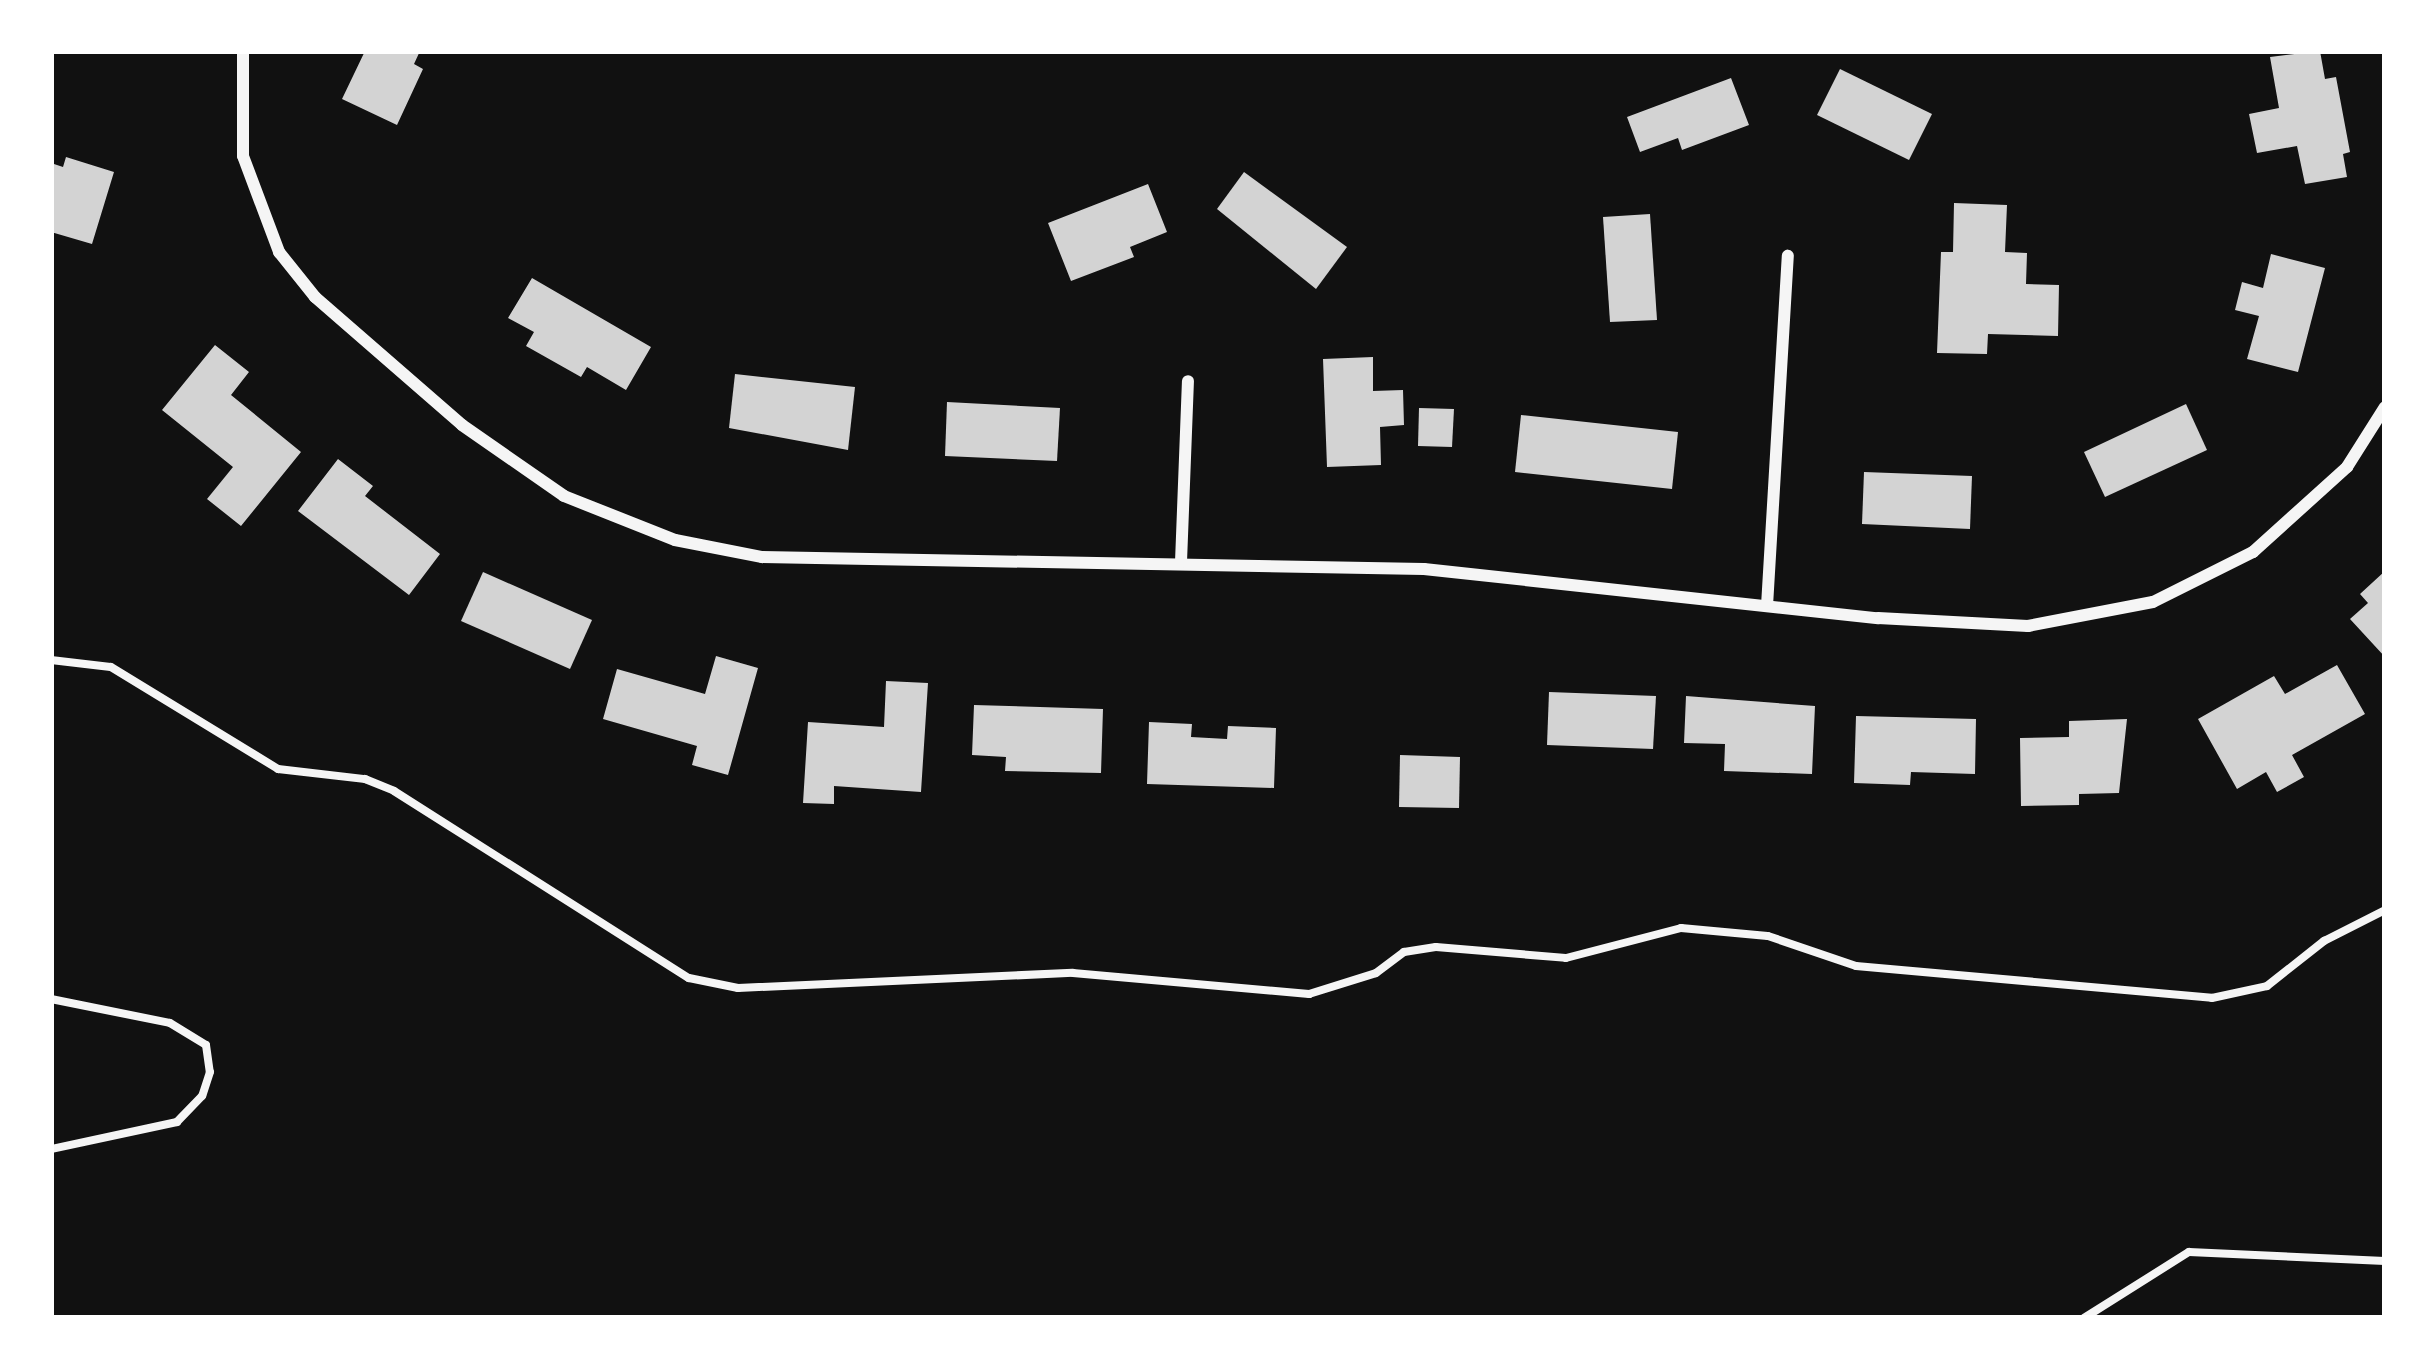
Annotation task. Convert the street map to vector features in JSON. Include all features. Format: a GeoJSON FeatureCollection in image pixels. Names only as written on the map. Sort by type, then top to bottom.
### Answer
{"type":"FeatureCollection","features":[{"type":"Feature","properties":{"kind":"street"},"geometry":{"type":"LineString","coordinates":[[243,51],[243,156],[272,237],[295,274],[462,425],[564,496],[675,540],[762,557],[932,565],[1181,562],[1546,578],[1767,605],[2028,626],[2152,602],[2225,569],[2305,512],[2347,467],[2385,407]]}},
{"type":"Feature","properties":{"kind":"street"},"geometry":{"type":"LineString","coordinates":[[1767,605],[1789,256]]}},
{"type":"Feature","properties":{"kind":"street"},"geometry":{"type":"LineString","coordinates":[[1181,562],[1188,381]]}},
{"type":"Feature","properties":{"kind":"lane"},"geometry":{"type":"LineString","coordinates":[[51,660],[111,667],[278,770],[365,779],[394,791],[689,978],[738,988],[1073,973],[1310,994],[1376,973],[1404,952],[1436,947],[1566,958],[1681,928],[1768,936],[1856,966],[2212,998],[2266,986],[2324,941],[2385,910]]}},
{"type":"Feature","properties":{"kind":"lane"},"geometry":{"type":"LineString","coordinates":[[51,999],[170,1023],[206,1046],[210,1072],[202,1096],[177,1122],[51,1149]]}},
{"type":"Feature","properties":{"kind":"lane"},"geometry":{"type":"LineString","coordinates":[[2084,1318],[2189,1252],[2385,1261]]}},
{"type":"Feature","properties":{"kind":"building"},"geometry":{"type":"Polygon","coordinates":[[[365,51],[420,51],[414,64],[423,69],[397,125],[342,99],[365,51]]]}},
{"type":"Feature","properties":{"kind":"building"},"geometry":{"type":"Polygon","coordinates":[[[2320,51],[2325,79],[2336,77],[2350,152],[2343,154],[2347,177],[2305,184],[2297,146],[2257,153],[2249,114],[2279,108],[2270,57],[2320,51]]]}},
{"type":"Feature","properties":{"kind":"building"},"geometry":{"type":"Polygon","coordinates":[[[1840,69],[1932,114],[1909,160],[1817,115],[1840,69]]]}},
{"type":"Feature","properties":{"kind":"building"},"geometry":{"type":"Polygon","coordinates":[[[1731,78],[1749,125],[1682,150],[1678,138],[1640,152],[1627,117],[1731,78]]]}},
{"type":"Feature","properties":{"kind":"building"},"geometry":{"type":"Polygon","coordinates":[[[66,157],[114,172],[92,244],[51,232],[51,163],[63,167],[66,157]]]}},
{"type":"Feature","properties":{"kind":"building"},"geometry":{"type":"Polygon","coordinates":[[[1244,172],[1347,247],[1316,289],[1217,209],[1244,172]]]}},
{"type":"Feature","properties":{"kind":"building"},"geometry":{"type":"Polygon","coordinates":[[[1148,184],[1167,232],[1130,247],[1134,257],[1071,281],[1048,223],[1148,184]]]}},
{"type":"Feature","properties":{"kind":"building"},"geometry":{"type":"Polygon","coordinates":[[[1954,203],[2007,205],[2005,252],[2027,253],[2026,284],[2059,285],[2058,336],[1988,334],[1987,354],[1937,353],[1941,252],[1953,252],[1954,203]]]}},
{"type":"Feature","properties":{"kind":"building"},"geometry":{"type":"Polygon","coordinates":[[[1650,214],[1657,320],[1610,322],[1603,217],[1650,214]]]}},
{"type":"Feature","properties":{"kind":"building"},"geometry":{"type":"Polygon","coordinates":[[[2271,254],[2325,268],[2298,372],[2247,359],[2259,316],[2235,310],[2242,282],[2263,288],[2271,254]]]}},
{"type":"Feature","properties":{"kind":"building"},"geometry":{"type":"Polygon","coordinates":[[[532,278],[651,347],[626,390],[587,367],[581,377],[526,346],[534,332],[508,318],[532,278]]]}},
{"type":"Feature","properties":{"kind":"building"},"geometry":{"type":"Polygon","coordinates":[[[215,345],[249,372],[231,395],[301,452],[241,526],[207,499],[233,467],[162,410],[215,345]]]}},
{"type":"Feature","properties":{"kind":"building"},"geometry":{"type":"Polygon","coordinates":[[[1373,357],[1373,391],[1403,390],[1404,425],[1380,427],[1381,465],[1327,467],[1323,359],[1373,357]]]}},
{"type":"Feature","properties":{"kind":"building"},"geometry":{"type":"Polygon","coordinates":[[[735,374],[855,387],[848,450],[729,428],[735,374]]]}},
{"type":"Feature","properties":{"kind":"building"},"geometry":{"type":"Polygon","coordinates":[[[947,402],[1060,408],[1057,461],[945,456],[947,402]]]}},
{"type":"Feature","properties":{"kind":"building"},"geometry":{"type":"Polygon","coordinates":[[[2186,404],[2207,450],[2105,497],[2084,452],[2186,404]]]}},
{"type":"Feature","properties":{"kind":"building"},"geometry":{"type":"Polygon","coordinates":[[[1419,408],[1454,409],[1452,447],[1418,446],[1419,408]]]}},
{"type":"Feature","properties":{"kind":"building"},"geometry":{"type":"Polygon","coordinates":[[[1521,415],[1678,432],[1672,489],[1515,472],[1521,415]]]}},
{"type":"Feature","properties":{"kind":"building"},"geometry":{"type":"Polygon","coordinates":[[[338,459],[373,486],[365,496],[440,554],[409,595],[298,511],[338,459]]]}},
{"type":"Feature","properties":{"kind":"building"},"geometry":{"type":"Polygon","coordinates":[[[1864,472],[1972,476],[1970,529],[1862,524],[1864,472]]]}},
{"type":"Feature","properties":{"kind":"building"},"geometry":{"type":"Polygon","coordinates":[[[2385,571],[2385,657],[2350,619],[2368,603],[2360,594],[2385,571]]]}},
{"type":"Feature","properties":{"kind":"building"},"geometry":{"type":"Polygon","coordinates":[[[483,572],[592,620],[570,669],[461,621],[483,572]]]}},
{"type":"Feature","properties":{"kind":"building"},"geometry":{"type":"Polygon","coordinates":[[[716,656],[758,668],[728,775],[692,765],[697,746],[603,719],[617,669],[705,694],[716,656]]]}},
{"type":"Feature","properties":{"kind":"building"},"geometry":{"type":"Polygon","coordinates":[[[2337,665],[2365,714],[2292,755],[2304,777],[2277,792],[2266,772],[2237,789],[2198,719],[2274,676],[2285,694],[2337,665]]]}},
{"type":"Feature","properties":{"kind":"building"},"geometry":{"type":"Polygon","coordinates":[[[886,681],[928,683],[921,792],[834,786],[834,804],[803,803],[808,722],[884,727],[886,681]]]}},
{"type":"Feature","properties":{"kind":"building"},"geometry":{"type":"Polygon","coordinates":[[[1549,692],[1656,696],[1653,749],[1547,745],[1549,692]]]}},
{"type":"Feature","properties":{"kind":"building"},"geometry":{"type":"Polygon","coordinates":[[[1686,696],[1815,706],[1812,774],[1724,771],[1725,744],[1684,743],[1686,696]]]}},
{"type":"Feature","properties":{"kind":"building"},"geometry":{"type":"Polygon","coordinates":[[[974,705],[1103,709],[1101,773],[1005,771],[1006,757],[972,755],[974,705]]]}},
{"type":"Feature","properties":{"kind":"building"},"geometry":{"type":"Polygon","coordinates":[[[1856,716],[1976,719],[1975,774],[1911,772],[1910,785],[1854,783],[1856,716]]]}},
{"type":"Feature","properties":{"kind":"building"},"geometry":{"type":"Polygon","coordinates":[[[2127,719],[2119,793],[2079,794],[2079,805],[2021,806],[2020,738],[2069,737],[2069,721],[2127,719]]]}},
{"type":"Feature","properties":{"kind":"building"},"geometry":{"type":"Polygon","coordinates":[[[1149,722],[1192,724],[1191,737],[1227,739],[1228,726],[1276,728],[1274,788],[1147,784],[1149,722]]]}},
{"type":"Feature","properties":{"kind":"building"},"geometry":{"type":"Polygon","coordinates":[[[1400,755],[1460,757],[1459,808],[1399,807],[1400,755]]]}}]}
